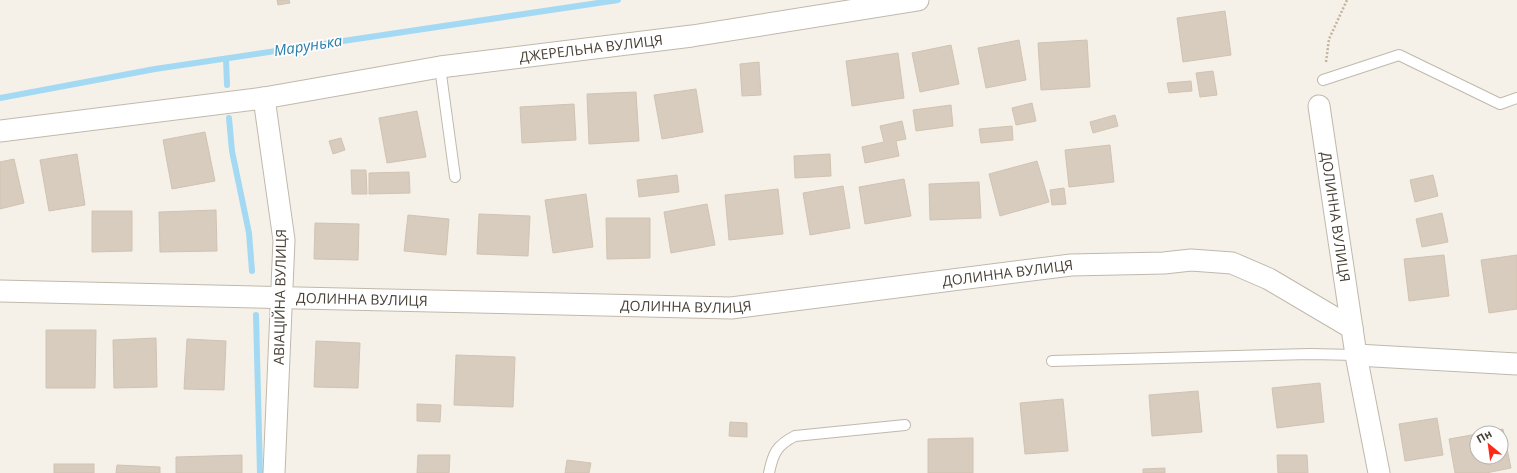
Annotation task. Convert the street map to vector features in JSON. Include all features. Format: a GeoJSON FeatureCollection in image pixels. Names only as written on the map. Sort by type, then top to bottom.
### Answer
{"type":"FeatureCollection","features":[{"type":"Feature","properties":{"kind":"street","name":"ДЖЕРЕЛЬНА ВУЛИЦЯ"},"geometry":{"type":"LineString","coordinates":[[0,131],[264,98],[440,67],[692,36],[918,0]]}},
{"type":"Feature","properties":{"kind":"street","name":"АВІАЦІЙНА ВУЛИЦЯ"},"geometry":{"type":"LineString","coordinates":[[264,98],[284,240],[274,473]]}},
{"type":"Feature","properties":{"kind":"street","name":"ДОЛИННА ВУЛИЦЯ"},"geometry":{"type":"LineString","coordinates":[[1319,106],[1356,355],[1379,473]]}},
{"type":"Feature","properties":{"kind":"street","name":"ДОЛИННА ВУЛИЦЯ"},"geometry":{"type":"LineString","coordinates":[[0,291],[731,308],[1071,265],[1164,263],[1191,260],[1232,263],[1269,279],[1352,328]]}},
{"type":"Feature","properties":{"kind":"street"},"geometry":{"type":"LineString","coordinates":[[1356,355],[1517,364]]}},
{"type":"Feature","properties":{"kind":"lane"},"geometry":{"type":"LineString","coordinates":[[1323,80],[1399,55],[1500,104],[1517,98]]}},
{"type":"Feature","properties":{"kind":"lane"},"geometry":{"type":"LineString","coordinates":[[440,67],[455,177]]}},
{"type":"Feature","properties":{"kind":"lane"},"geometry":{"type":"LineString","coordinates":[[1052,361],[1295,354],[1356,355]]}},
{"type":"Feature","properties":{"kind":"lane"},"geometry":{"type":"LineString","coordinates":[[769,473],[774,453],[782,443],[795,436],[905,425]]}},
{"type":"Feature","properties":{"kind":"path"},"geometry":{"type":"LineString","coordinates":[[1323,80],[1329,39],[1347,0]]}},
{"type":"Feature","properties":{"kind":"building"},"geometry":{"type":"Polygon","coordinates":[[[277,0],[289,0],[290,3],[278,5],[277,0]]]}},
{"type":"Feature","properties":{"kind":"building"},"geometry":{"type":"Polygon","coordinates":[[[1225,11],[1231,55],[1183,62],[1177,18],[1225,11]]]}},
{"type":"Feature","properties":{"kind":"building"},"geometry":{"type":"Polygon","coordinates":[[[1019,40],[1026,80],[986,88],[978,48],[1019,40]]]}},
{"type":"Feature","properties":{"kind":"building"},"geometry":{"type":"Polygon","coordinates":[[[1087,40],[1090,87],[1041,90],[1038,43],[1087,40]]]}},
{"type":"Feature","properties":{"kind":"building"},"geometry":{"type":"Polygon","coordinates":[[[951,45],[959,84],[920,92],[912,53],[951,45]]]}},
{"type":"Feature","properties":{"kind":"building"},"geometry":{"type":"Polygon","coordinates":[[[898,53],[904,98],[852,106],[846,61],[898,53]]]}},
{"type":"Feature","properties":{"kind":"building"},"geometry":{"type":"Polygon","coordinates":[[[759,62],[761,95],[742,96],[740,64],[759,62]]]}},
{"type":"Feature","properties":{"kind":"building"},"geometry":{"type":"Polygon","coordinates":[[[1213,71],[1217,95],[1200,97],[1196,73],[1213,71]]]}},
{"type":"Feature","properties":{"kind":"building"},"geometry":{"type":"Polygon","coordinates":[[[1191,81],[1192,91],[1169,93],[1167,83],[1191,81]]]}},
{"type":"Feature","properties":{"kind":"building"},"geometry":{"type":"Polygon","coordinates":[[[696,89],[703,132],[662,139],[654,95],[696,89]]]}},
{"type":"Feature","properties":{"kind":"building"},"geometry":{"type":"Polygon","coordinates":[[[636,92],[639,141],[589,144],[587,94],[636,92]]]}},
{"type":"Feature","properties":{"kind":"building"},"geometry":{"type":"Polygon","coordinates":[[[1032,103],[1036,121],[1016,125],[1012,108],[1032,103]]]}},
{"type":"Feature","properties":{"kind":"building"},"geometry":{"type":"Polygon","coordinates":[[[574,104],[576,140],[522,143],[520,107],[574,104]]]}},
{"type":"Feature","properties":{"kind":"building"},"geometry":{"type":"Polygon","coordinates":[[[951,105],[953,126],[916,131],[913,110],[951,105]]]}},
{"type":"Feature","properties":{"kind":"building"},"geometry":{"type":"Polygon","coordinates":[[[417,111],[426,157],[387,163],[379,118],[417,111]]]}},
{"type":"Feature","properties":{"kind":"building"},"geometry":{"type":"Polygon","coordinates":[[[1115,115],[1118,126],[1093,133],[1090,122],[1115,115]]]}},
{"type":"Feature","properties":{"kind":"building"},"geometry":{"type":"Polygon","coordinates":[[[902,121],[906,139],[896,141],[899,156],[865,163],[862,147],[884,142],[880,126],[902,121]]]}},
{"type":"Feature","properties":{"kind":"building"},"geometry":{"type":"Polygon","coordinates":[[[1012,126],[1013,140],[981,143],[979,129],[1012,126]]]}},
{"type":"Feature","properties":{"kind":"building"},"geometry":{"type":"Polygon","coordinates":[[[205,132],[215,181],[172,189],[163,140],[205,132]]]}},
{"type":"Feature","properties":{"kind":"building"},"geometry":{"type":"Polygon","coordinates":[[[341,138],[345,150],[333,154],[329,141],[341,138]]]}},
{"type":"Feature","properties":{"kind":"building"},"geometry":{"type":"Polygon","coordinates":[[[1110,145],[1114,182],[1069,187],[1065,150],[1110,145]]]}},
{"type":"Feature","properties":{"kind":"building"},"geometry":{"type":"Polygon","coordinates":[[[77,154],[85,205],[49,211],[40,160],[77,154]]]}},
{"type":"Feature","properties":{"kind":"building"},"geometry":{"type":"Polygon","coordinates":[[[830,154],[831,176],[795,178],[794,156],[830,154]]]}},
{"type":"Feature","properties":{"kind":"building"},"geometry":{"type":"Polygon","coordinates":[[[14,159],[24,203],[0,209],[0,162],[14,159]]]}},
{"type":"Feature","properties":{"kind":"building"},"geometry":{"type":"Polygon","coordinates":[[[1037,161],[1049,202],[1000,216],[989,174],[1037,161]]]}},
{"type":"Feature","properties":{"kind":"building"},"geometry":{"type":"Polygon","coordinates":[[[351,170],[366,170],[367,194],[352,194],[351,170]]]}},
{"type":"Feature","properties":{"kind":"building"},"geometry":{"type":"Polygon","coordinates":[[[409,172],[410,193],[369,194],[369,173],[409,172]]]}},
{"type":"Feature","properties":{"kind":"building"},"geometry":{"type":"Polygon","coordinates":[[[677,175],[679,192],[639,197],[637,180],[677,175]]]}},
{"type":"Feature","properties":{"kind":"building"},"geometry":{"type":"Polygon","coordinates":[[[1433,175],[1438,196],[1415,202],[1410,180],[1433,175]]]}},
{"type":"Feature","properties":{"kind":"building"},"geometry":{"type":"Polygon","coordinates":[[[904,179],[911,216],[865,224],[859,187],[904,179]]]}},
{"type":"Feature","properties":{"kind":"building"},"geometry":{"type":"Polygon","coordinates":[[[979,182],[981,218],[930,220],[929,184],[979,182]]]}},
{"type":"Feature","properties":{"kind":"building"},"geometry":{"type":"Polygon","coordinates":[[[843,186],[850,228],[810,235],[803,193],[843,186]]]}},
{"type":"Feature","properties":{"kind":"building"},"geometry":{"type":"Polygon","coordinates":[[[1064,188],[1066,204],[1052,205],[1050,190],[1064,188]]]}},
{"type":"Feature","properties":{"kind":"building"},"geometry":{"type":"Polygon","coordinates":[[[778,189],[783,234],[729,240],[725,195],[778,189]]]}},
{"type":"Feature","properties":{"kind":"building"},"geometry":{"type":"Polygon","coordinates":[[[586,194],[593,247],[553,253],[545,200],[586,194]]]}},
{"type":"Feature","properties":{"kind":"building"},"geometry":{"type":"Polygon","coordinates":[[[707,204],[715,245],[671,253],[664,212],[707,204]]]}},
{"type":"Feature","properties":{"kind":"building"},"geometry":{"type":"Polygon","coordinates":[[[216,210],[217,251],[160,252],[159,212],[216,210]]]}},
{"type":"Feature","properties":{"kind":"building"},"geometry":{"type":"Polygon","coordinates":[[[92,211],[132,211],[132,251],[92,252],[92,211]]]}},
{"type":"Feature","properties":{"kind":"building"},"geometry":{"type":"Polygon","coordinates":[[[1442,213],[1448,242],[1422,247],[1416,219],[1442,213]]]}},
{"type":"Feature","properties":{"kind":"building"},"geometry":{"type":"Polygon","coordinates":[[[479,214],[530,216],[528,256],[477,254],[479,214]]]}},
{"type":"Feature","properties":{"kind":"building"},"geometry":{"type":"Polygon","coordinates":[[[408,215],[449,219],[446,255],[404,251],[408,215]]]}},
{"type":"Feature","properties":{"kind":"building"},"geometry":{"type":"Polygon","coordinates":[[[606,218],[650,218],[650,258],[607,259],[606,218]]]}},
{"type":"Feature","properties":{"kind":"building"},"geometry":{"type":"Polygon","coordinates":[[[315,223],[359,224],[358,260],[314,259],[315,223]]]}},
{"type":"Feature","properties":{"kind":"building"},"geometry":{"type":"Polygon","coordinates":[[[1444,255],[1449,296],[1409,301],[1404,259],[1444,255]]]}},
{"type":"Feature","properties":{"kind":"building"},"geometry":{"type":"Polygon","coordinates":[[[1517,255],[1517,309],[1489,313],[1481,260],[1517,255]]]}},
{"type":"Feature","properties":{"kind":"building"},"geometry":{"type":"Polygon","coordinates":[[[46,330],[96,330],[95,388],[46,388],[46,330]]]}},
{"type":"Feature","properties":{"kind":"building"},"geometry":{"type":"Polygon","coordinates":[[[156,338],[157,387],[114,388],[113,340],[156,338]]]}},
{"type":"Feature","properties":{"kind":"building"},"geometry":{"type":"Polygon","coordinates":[[[187,339],[226,341],[224,390],[184,389],[187,339]]]}},
{"type":"Feature","properties":{"kind":"building"},"geometry":{"type":"Polygon","coordinates":[[[316,341],[360,343],[358,388],[314,387],[316,341]]]}},
{"type":"Feature","properties":{"kind":"building"},"geometry":{"type":"Polygon","coordinates":[[[456,355],[515,357],[513,407],[454,405],[456,355]]]}},
{"type":"Feature","properties":{"kind":"building"},"geometry":{"type":"Polygon","coordinates":[[[1320,383],[1324,422],[1277,428],[1272,388],[1320,383]]]}},
{"type":"Feature","properties":{"kind":"building"},"geometry":{"type":"Polygon","coordinates":[[[1198,391],[1202,432],[1152,436],[1149,395],[1198,391]]]}},
{"type":"Feature","properties":{"kind":"building"},"geometry":{"type":"Polygon","coordinates":[[[1063,399],[1068,451],[1025,454],[1020,403],[1063,399]]]}},
{"type":"Feature","properties":{"kind":"building"},"geometry":{"type":"Polygon","coordinates":[[[417,404],[441,405],[440,422],[417,421],[417,404]]]}},
{"type":"Feature","properties":{"kind":"building"},"geometry":{"type":"Polygon","coordinates":[[[1437,418],[1443,455],[1405,461],[1399,424],[1437,418]]]}},
{"type":"Feature","properties":{"kind":"building"},"geometry":{"type":"Polygon","coordinates":[[[730,422],[747,423],[747,437],[729,436],[730,422]]]}},
{"type":"Feature","properties":{"kind":"building"},"geometry":{"type":"Polygon","coordinates":[[[1469,435],[1469,465],[1509,465],[1509,458],[1511,468],[1486,473],[1455,473],[1449,439],[1469,435]]]}},
{"type":"Feature","properties":{"kind":"building"},"geometry":{"type":"Polygon","coordinates":[[[973,438],[973,473],[928,473],[928,439],[973,438]]]}},
{"type":"Feature","properties":{"kind":"building"},"geometry":{"type":"Polygon","coordinates":[[[242,455],[242,473],[176,473],[176,457],[242,455]]]}},
{"type":"Feature","properties":{"kind":"building"},"geometry":{"type":"Polygon","coordinates":[[[418,455],[450,455],[449,473],[417,473],[418,455]]]}},
{"type":"Feature","properties":{"kind":"building"},"geometry":{"type":"Polygon","coordinates":[[[1277,455],[1307,455],[1308,473],[1278,473],[1277,455]]]}},
{"type":"Feature","properties":{"kind":"building"},"geometry":{"type":"Polygon","coordinates":[[[567,460],[591,463],[589,473],[565,473],[567,460]]]}},
{"type":"Feature","properties":{"kind":"building"},"geometry":{"type":"Polygon","coordinates":[[[54,464],[94,464],[94,473],[54,473],[54,464]]]}},
{"type":"Feature","properties":{"kind":"building"},"geometry":{"type":"Polygon","coordinates":[[[117,465],[160,467],[160,473],[116,473],[117,465]]]}},
{"type":"Feature","properties":{"kind":"building"},"geometry":{"type":"Polygon","coordinates":[[[1165,468],[1165,473],[1143,473],[1143,469],[1165,468]]]}},
{"type":"Feature","properties":{"kind":"waterway","name":"Марунька"},"geometry":{"type":"LineString","coordinates":[[0,98],[155,69],[618,0]]}},
{"type":"Feature","properties":{"kind":"waterway"},"geometry":{"type":"LineString","coordinates":[[226,59],[227,85]]}},
{"type":"Feature","properties":{"kind":"waterway"},"geometry":{"type":"LineString","coordinates":[[229,118],[232,151],[249,233],[252,271]]}},
{"type":"Feature","properties":{"kind":"waterway"},"geometry":{"type":"LineString","coordinates":[[256,315],[260,473]]}}]}
